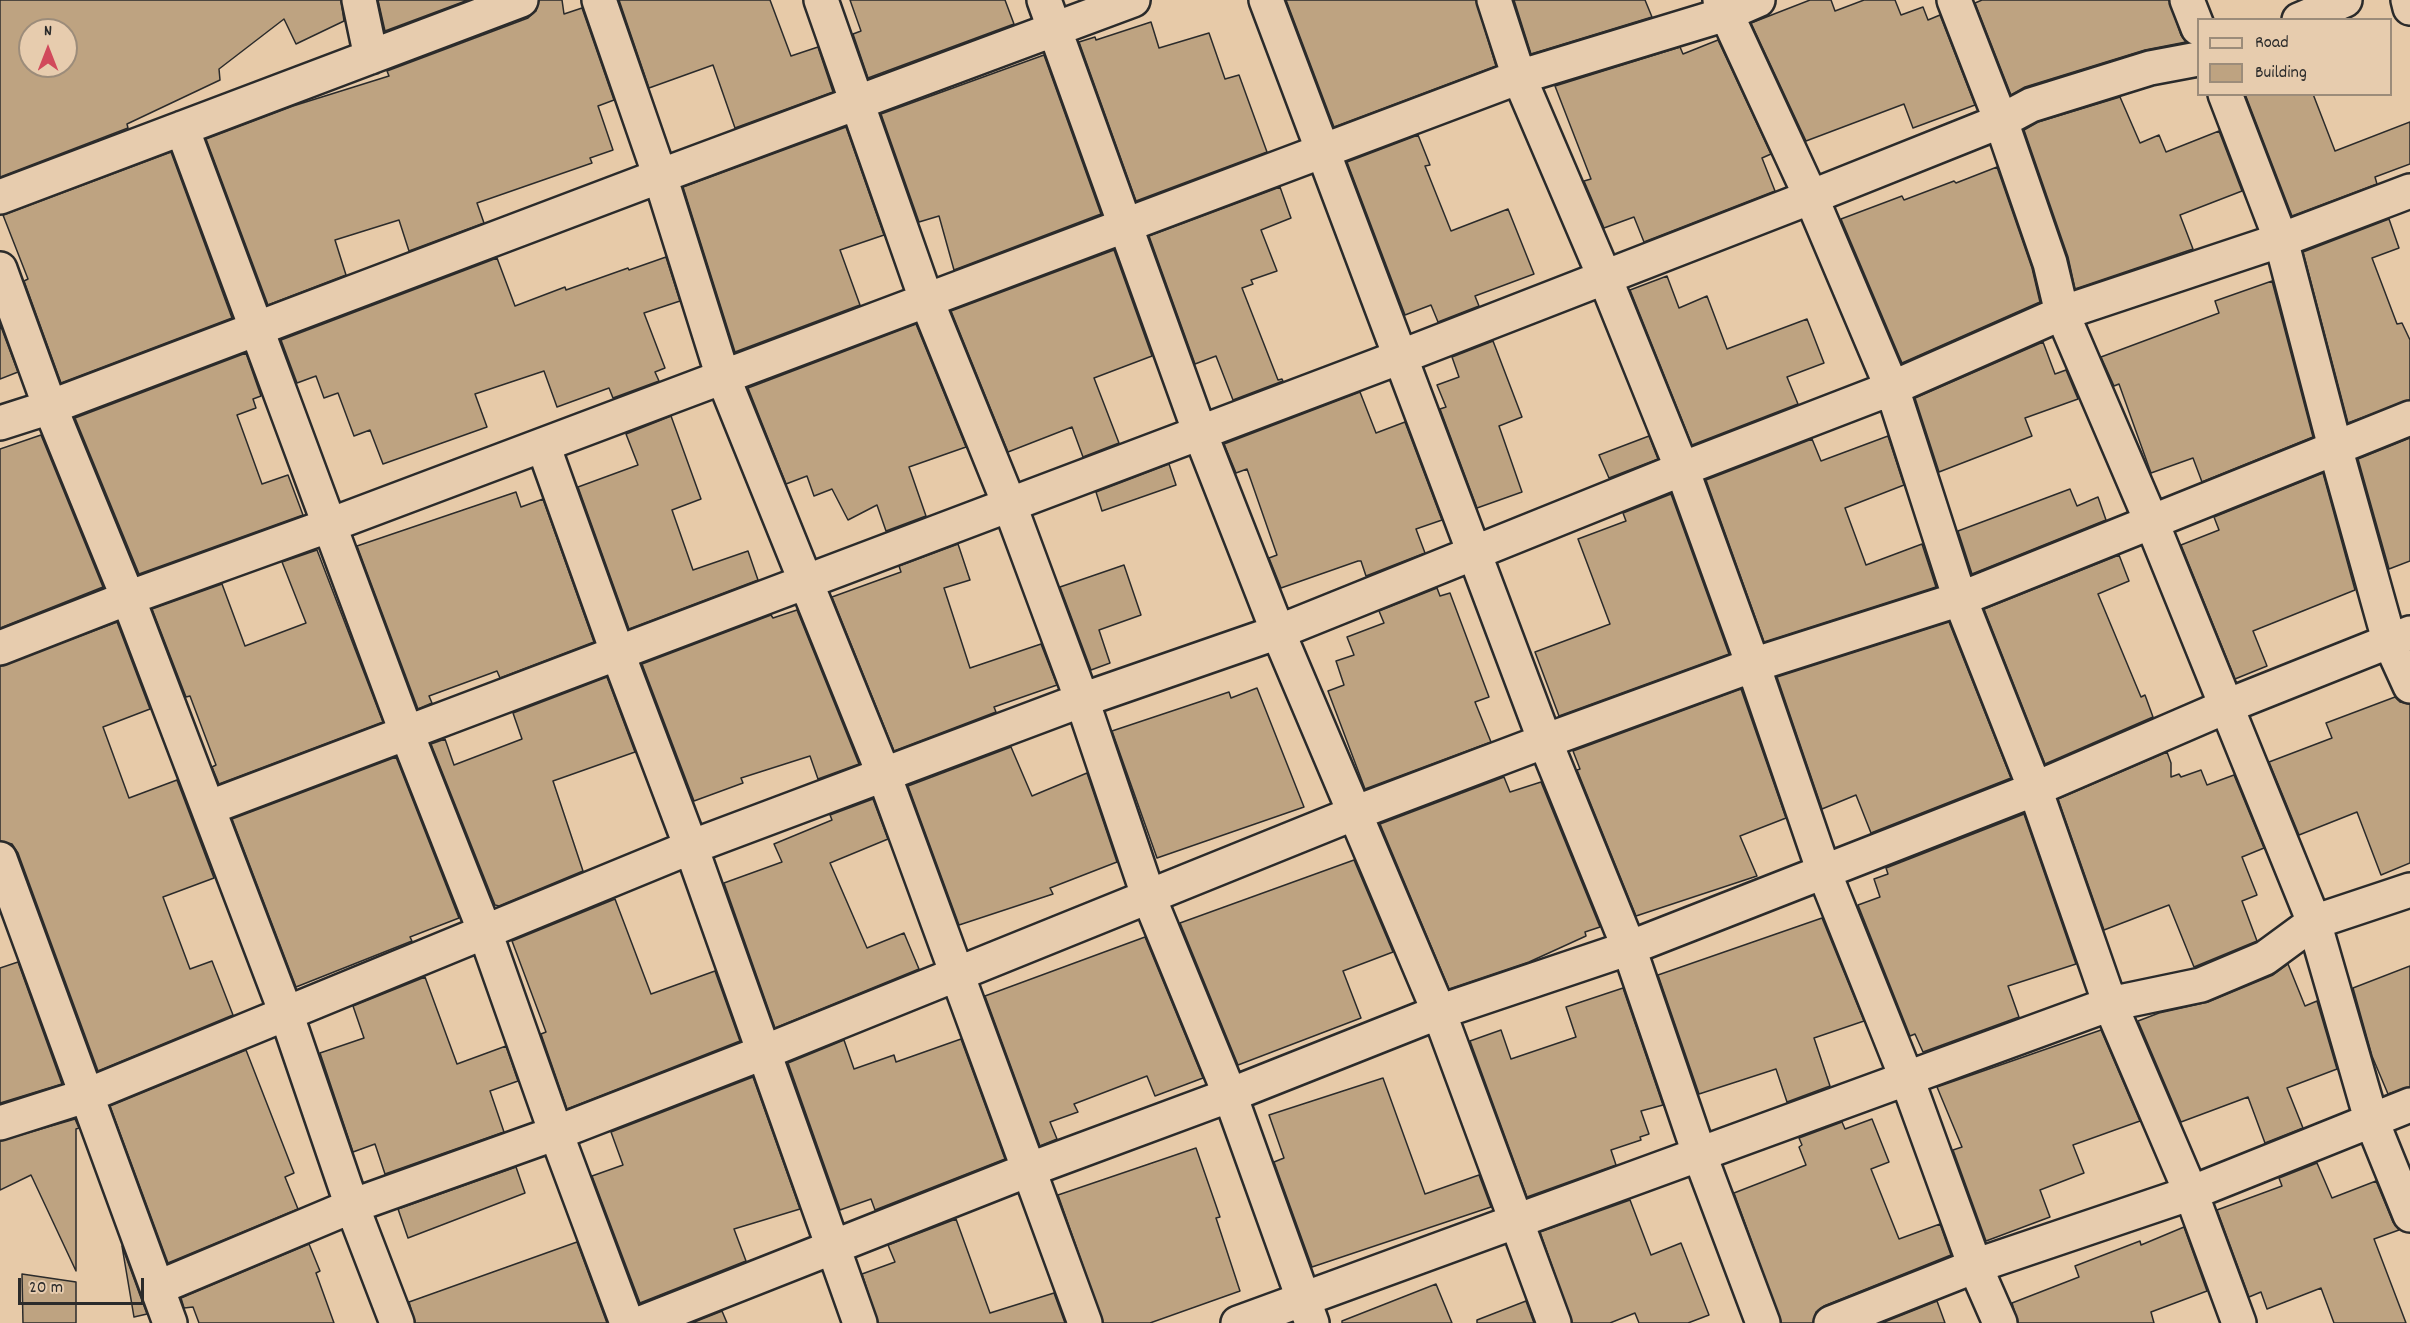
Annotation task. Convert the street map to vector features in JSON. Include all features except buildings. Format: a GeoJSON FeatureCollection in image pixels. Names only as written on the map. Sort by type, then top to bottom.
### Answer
{"type":"FeatureCollection","features":[{"type":"Feature","properties":{"kind":"street"},"geometry":{"type":"LineString","coordinates":[[359,0],[371,57]]}},
{"type":"Feature","properties":{"kind":"street"},"geometry":{"type":"LineString","coordinates":[[0,197],[522,0]]}},
{"type":"Feature","properties":{"kind":"street"},"geometry":{"type":"LineString","coordinates":[[599,0],[660,176],[723,377],[884,775],[1085,1323]]}},
{"type":"Feature","properties":{"kind":"street"},"geometry":{"type":"LineString","coordinates":[[821,0],[926,299],[1010,506],[1082,700],[1148,896],[1230,1095],[1307,1311]]}},
{"type":"Feature","properties":{"kind":"street"},"geometry":{"type":"LineString","coordinates":[[0,423],[50,407],[858,103],[1049,15],[1133,0]]}},
{"type":"Feature","properties":{"kind":"street"},"geometry":{"type":"LineString","coordinates":[[1266,0],[1545,741],[1629,948],[1699,1153],[1762,1323]]}},
{"type":"Feature","properties":{"kind":"street"},"geometry":{"type":"LineString","coordinates":[[1494,0],[1519,78],[1605,278],[1682,469],[1753,665],[1824,872],[1907,1079],[1975,1266],[2000,1323]]}},
{"type":"Feature","properties":{"kind":"street"},"geometry":{"type":"LineString","coordinates":[[0,648],[128,598],[330,525],[926,299],[1519,78],[1723,7],[1758,0]]}},
{"type":"Feature","properties":{"kind":"street"},"geometry":{"type":"LineString","coordinates":[[1954,0],[2001,121],[2050,263],[2062,313],[2152,523],[2314,922],[2371,1119],[2410,1215]]}},
{"type":"Feature","properties":{"kind":"street"},"geometry":{"type":"LineString","coordinates":[[2187,0],[2197,23]]}},
{"type":"Feature","properties":{"kind":"street"},"geometry":{"type":"LineString","coordinates":[[2304,18],[2345,0]]}},
{"type":"Feature","properties":{"kind":"street"},"geometry":{"type":"LineString","coordinates":[[2408,0],[2410,8]]}},
{"type":"Feature","properties":{"kind":"street"},"geometry":{"type":"LineString","coordinates":[[1723,7],[1811,197],[1892,388],[1960,599],[2035,789],[2110,1004],[2191,1192],[2239,1323]]}},
{"type":"Feature","properties":{"kind":"street"},"geometry":{"type":"LineString","coordinates":[[1049,15],[1200,433],[1278,632],[1439,1012],[1554,1323]]}},
{"type":"Feature","properties":{"kind":"street"},"geometry":{"type":"LineString","coordinates":[[208,808],[1010,506],[1605,278],[2001,121],[2031,105],[2150,68],[2197,59]]}},
{"type":"Feature","properties":{"kind":"street"},"geometry":{"type":"LineString","coordinates":[[2226,96],[2281,240],[2335,447],[2400,636],[2410,686]]}},
{"type":"Feature","properties":{"kind":"street"},"geometry":{"type":"LineString","coordinates":[[182,128],[408,734],[485,932],[627,1323]]}},
{"type":"Feature","properties":{"kind":"street"},"geometry":{"type":"LineString","coordinates":[[0,1123],[88,1095],[691,847],[1082,700],[1278,632],[1473,552],[1892,388],[2062,313],[2281,240],[2410,191]]}},
{"type":"Feature","properties":{"kind":"street"},"geometry":{"type":"LineString","coordinates":[[0,270],[50,407],[128,598],[286,1013],[352,1206],[397,1323]]}},
{"type":"Feature","properties":{"kind":"street"},"geometry":{"type":"LineString","coordinates":[[157,1288],[352,1206],[556,1132],[762,1053],[1355,813],[1753,665],[1960,599],[2410,418]]}},
{"type":"Feature","properties":{"kind":"street"},"geometry":{"type":"LineString","coordinates":[[543,445],[618,654],[691,847],[762,1053],[860,1323]]}},
{"type":"Feature","properties":{"kind":"street"},"geometry":{"type":"LineString","coordinates":[[641,1323],[1028,1170],[1230,1095],[1439,1012],[1629,948],[1824,872],[2035,789],[2227,706],[2400,636]]}},
{"type":"Feature","properties":{"kind":"street"},"geometry":{"type":"LineString","coordinates":[[0,859],[170,1323]]}},
{"type":"Feature","properties":{"kind":"street"},"geometry":{"type":"LineString","coordinates":[[1238,1323],[1307,1311],[1517,1220],[2110,1004],[2201,986],[2265,958],[2314,922],[2410,890]]}},
{"type":"Feature","properties":{"kind":"street"},"geometry":{"type":"LineString","coordinates":[[1831,1323],[1975,1266],[2191,1192],[2410,1105]]}}]}
